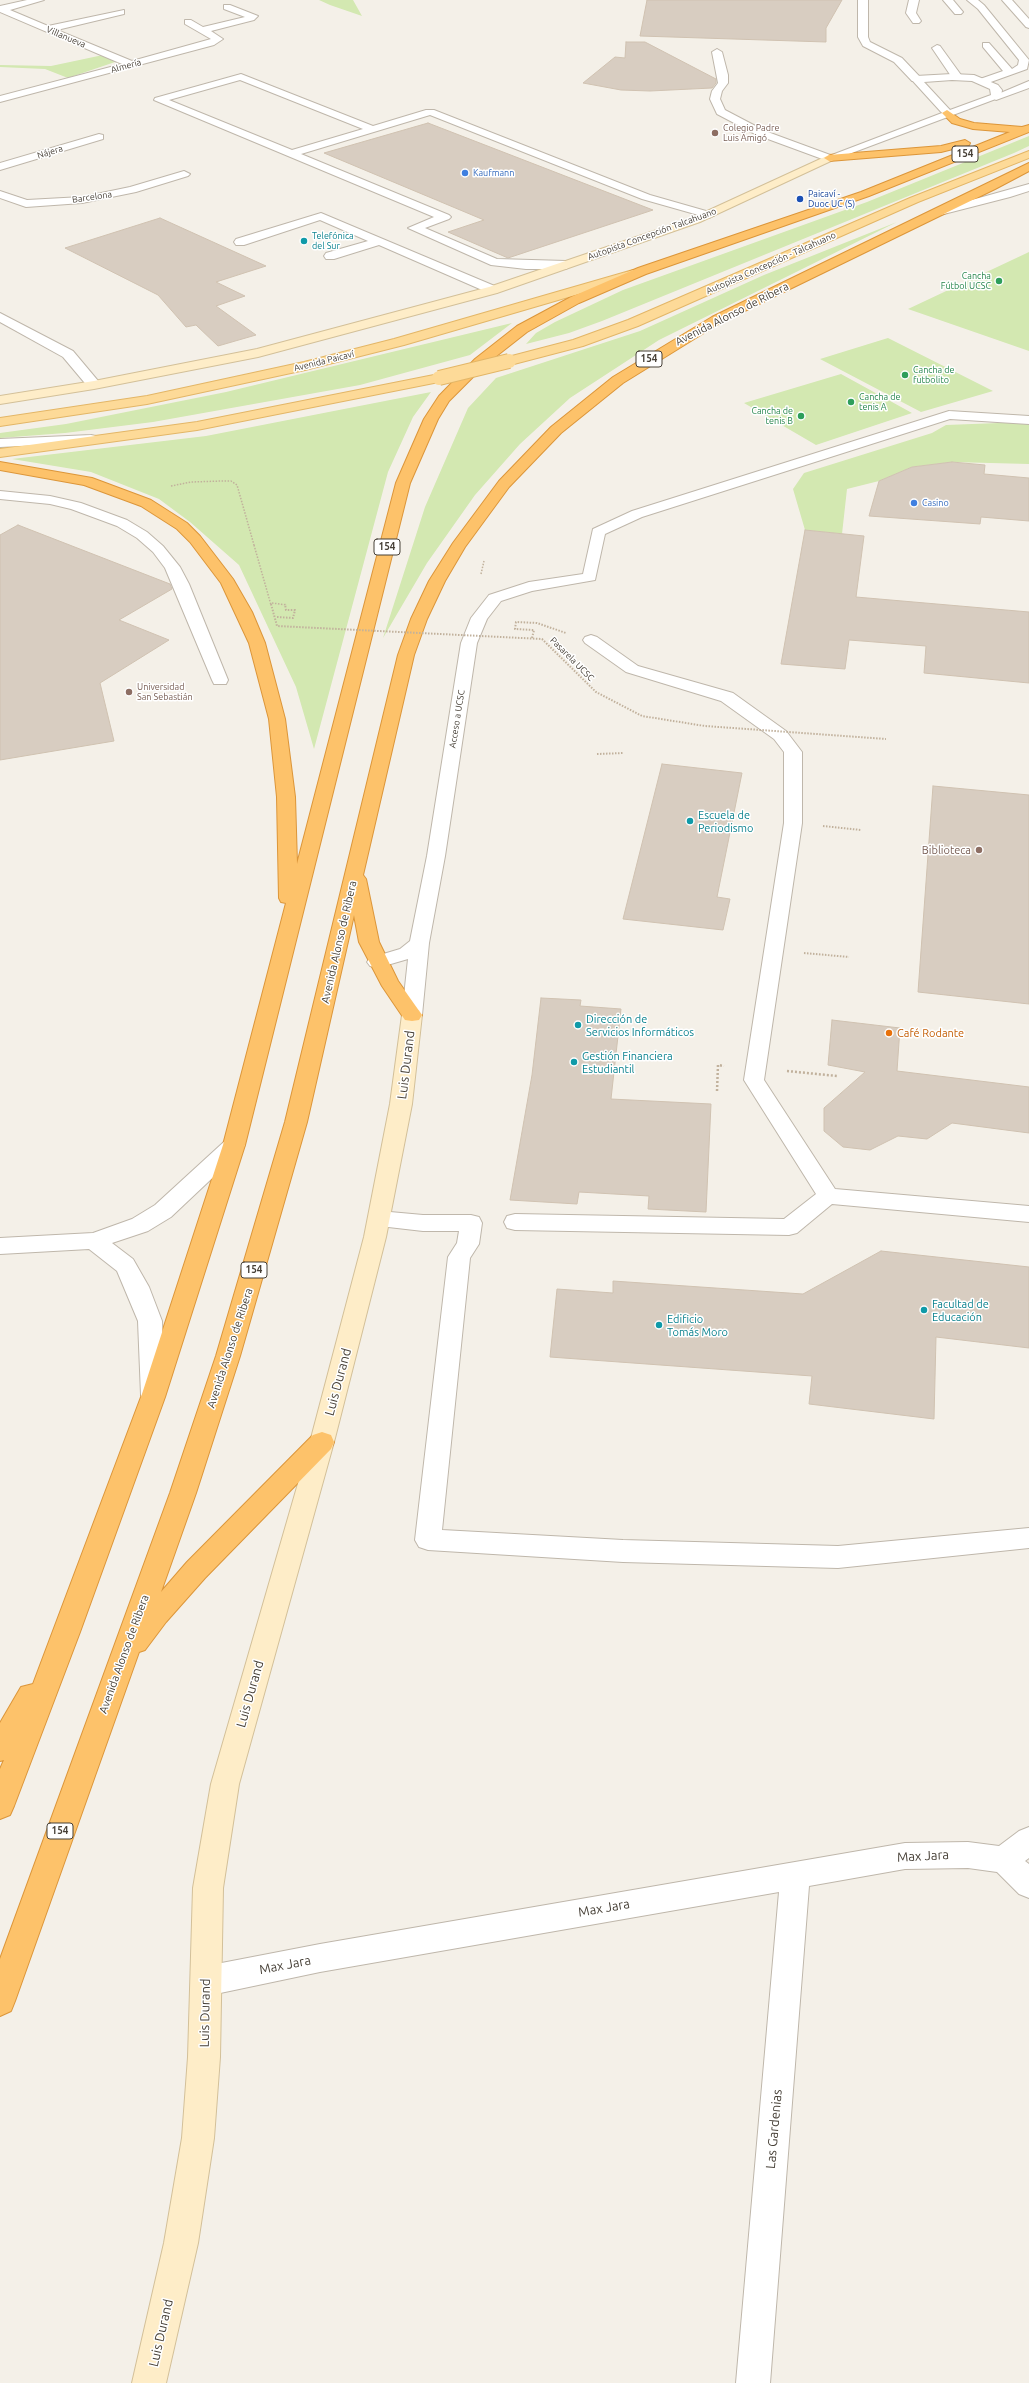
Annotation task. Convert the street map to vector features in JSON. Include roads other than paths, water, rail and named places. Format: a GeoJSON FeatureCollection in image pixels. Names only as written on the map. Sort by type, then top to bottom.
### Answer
{"type":"FeatureCollection","features":[{"type":"Feature","properties":{"kind":"highway"},"geometry":{"type":"LineString","coordinates":[[948,113],[956,121],[980,127],[1029,128]]}},
{"type":"Feature","properties":{"kind":"highway"},"geometry":{"type":"LineString","coordinates":[[829,158],[941,149],[1029,128]]}},
{"type":"Feature","properties":{"kind":"highway","name":"154"},"geometry":{"type":"LineString","coordinates":[[0,1806],[67,1632],[153,1397],[234,1145],[403,483],[430,419],[460,381],[480,362],[522,329],[575,300],[642,272],[858,196],[1029,128]]}},
{"type":"Feature","properties":{"kind":"highway","name":"Avenida Alonso de Ribera"},"geometry":{"type":"LineString","coordinates":[[0,2000],[183,1493],[228,1356],[265,1234],[315,1045],[406,655],[419,619],[437,581],[458,546],[504,484],[556,430],[586,404],[650,358],[748,303],[940,212],[1029,166]]}},
{"type":"Feature","properties":{"kind":"highway"},"geometry":{"type":"LineString","coordinates":[[0,466],[87,481],[146,503],[182,526],[212,560],[244,612],[258,643],[277,719],[284,761],[289,862],[288,933]]}},
{"type":"Feature","properties":{"kind":"highway"},"geometry":{"type":"LineString","coordinates":[[356,868],[369,942],[377,962],[412,1015]]}},
{"type":"Feature","properties":{"kind":"highway"},"geometry":{"type":"LineString","coordinates":[[121,1662],[157,1614],[196,1570],[322,1442]]}},
{"type":"Feature","properties":{"kind":"highway"},"geometry":{"type":"LineString","coordinates":[[0,1749],[67,1632]]}},
{"type":"Feature","properties":{"kind":"main road","name":"Autopista Concepción - Talcahuano"},"geometry":{"type":"LineString","coordinates":[[115,438],[251,416],[439,378],[578,343],[644,318],[914,200],[1029,154]]}},
{"type":"Feature","properties":{"kind":"main road","name":"Avenida Paicaví"},"geometry":{"type":"LineString","coordinates":[[0,422],[147,400],[305,366],[399,342],[642,272]]}},
{"type":"Feature","properties":{"kind":"main road"},"geometry":{"type":"LineString","coordinates":[[0,453],[115,438]]}},
{"type":"Feature","properties":{"kind":"street"},"geometry":{"type":"LineString","coordinates":[[0,9],[39,0]]}},
{"type":"Feature","properties":{"kind":"street"},"geometry":{"type":"LineString","coordinates":[[862,0],[863,37],[866,44],[898,60],[948,113]]}},
{"type":"Feature","properties":{"kind":"street"},"geometry":{"type":"LineString","coordinates":[[914,0],[911,13],[916,21]]}},
{"type":"Feature","properties":{"kind":"street"},"geometry":{"type":"LineString","coordinates":[[948,0],[958,12]]}},
{"type":"Feature","properties":{"kind":"street"},"geometry":{"type":"LineString","coordinates":[[916,79],[957,77],[984,81],[1010,73],[1023,67],[1024,60],[982,7],[972,0]]}},
{"type":"Feature","properties":{"kind":"street"},"geometry":{"type":"LineString","coordinates":[[1007,0],[1029,25]]}},
{"type":"Feature","properties":{"kind":"street"},"geometry":{"type":"LineString","coordinates":[[202,30],[251,18],[252,16],[227,7]]}},
{"type":"Feature","properties":{"kind":"street","name":"Villanueva"},"geometry":{"type":"LineString","coordinates":[[0,9],[131,64]]}},
{"type":"Feature","properties":{"kind":"street"},"geometry":{"type":"LineString","coordinates":[[47,29],[121,12]]}},
{"type":"Feature","properties":{"kind":"street","name":"Almería"},"geometry":{"type":"LineString","coordinates":[[0,99],[211,43],[218,39],[188,22]]}},
{"type":"Feature","properties":{"kind":"street"},"geometry":{"type":"LineString","coordinates":[[986,44],[1010,73]]}},
{"type":"Feature","properties":{"kind":"street"},"geometry":{"type":"LineString","coordinates":[[937,48],[957,77]]}},
{"type":"Feature","properties":{"kind":"street"},"geometry":{"type":"LineString","coordinates":[[717,52],[723,75],[723,83],[717,91],[715,99],[721,112],[761,133],[829,158],[1029,84]]}},
{"type":"Feature","properties":{"kind":"street"},"geometry":{"type":"LineString","coordinates":[[372,129],[241,77],[159,100],[445,217],[414,228],[495,262],[526,265],[566,265]]}},
{"type":"Feature","properties":{"kind":"street"},"geometry":{"type":"LineString","coordinates":[[984,81],[997,90],[996,97]]}},
{"type":"Feature","properties":{"kind":"street"},"geometry":{"type":"LineString","coordinates":[[291,154],[430,112],[646,197],[709,215]]}},
{"type":"Feature","properties":{"kind":"street","name":"Nájera"},"geometry":{"type":"LineString","coordinates":[[0,167],[99,137]]}},
{"type":"Feature","properties":{"kind":"street","name":"Autopista Concepción Talcahuano"},"geometry":{"type":"LineString","coordinates":[[493,290],[709,215],[829,158]]}},
{"type":"Feature","properties":{"kind":"street","name":"Barcelona"},"geometry":{"type":"LineString","coordinates":[[0,194],[26,204],[46,200],[82,200],[132,190],[184,174]]}},
{"type":"Feature","properties":{"kind":"street"},"geometry":{"type":"LineString","coordinates":[[940,212],[1006,195],[1029,187]]}},
{"type":"Feature","properties":{"kind":"street"},"geometry":{"type":"LineString","coordinates":[[240,242],[321,216],[493,290]]}},
{"type":"Feature","properties":{"kind":"street"},"geometry":{"type":"LineString","coordinates":[[330,256],[380,241]]}},
{"type":"Feature","properties":{"kind":"street"},"geometry":{"type":"LineString","coordinates":[[0,400],[94,385],[200,365],[315,339],[493,290]]}},
{"type":"Feature","properties":{"kind":"street"},"geometry":{"type":"LineString","coordinates":[[0,317],[68,354],[94,385]]}},
{"type":"Feature","properties":{"kind":"street","name":"Acceso a UCSC"},"geometry":{"type":"LineString","coordinates":[[412,1015],[419,943],[436,856],[462,685],[470,643],[479,618],[495,598],[529,587],[590,578],[598,532],[637,514],[949,415],[1029,419]]}},
{"type":"Feature","properties":{"kind":"street"},"geometry":{"type":"LineString","coordinates":[[0,443],[115,438]]}},
{"type":"Feature","properties":{"kind":"street"},"geometry":{"type":"LineString","coordinates":[[0,495],[50,500],[76,506],[122,523],[142,535],[158,549],[172,567],[182,584],[220,680]]}},
{"type":"Feature","properties":{"kind":"street"},"geometry":{"type":"LineString","coordinates":[[591,640],[632,669],[727,697],[780,735],[793,752],[793,823],[754,1080],[828,1196]]}},
{"type":"Feature","properties":{"kind":"street"},"geometry":{"type":"LineString","coordinates":[[377,962],[407,953],[419,943]]}},
{"type":"Feature","properties":{"kind":"street","name":"Luis Durand"},"geometry":{"type":"LineString","coordinates":[[149,2383],[181,2243],[198,2138],[204,2057],[208,1888],[225,1784],[248,1696],[273,1616],[322,1442],[379,1219],[401,1104],[412,1015]]}},
{"type":"Feature","properties":{"kind":"street"},"geometry":{"type":"LineString","coordinates":[[0,1246],[94,1241],[140,1225],[163,1211],[234,1145]]}},
{"type":"Feature","properties":{"kind":"street"},"geometry":{"type":"LineString","coordinates":[[515,1222],[789,1227],[828,1196],[1029,1214]]}},
{"type":"Feature","properties":{"kind":"street"},"geometry":{"type":"LineString","coordinates":[[379,1219],[423,1223],[471,1223],[468,1244],[459,1258],[428,1540],[623,1551],[780,1557],[838,1557],[884,1554],[1029,1538]]}},
{"type":"Feature","properties":{"kind":"street"},"geometry":{"type":"LineString","coordinates":[[94,1241],[125,1265],[137,1287],[150,1321],[153,1397]]}},
{"type":"Feature","properties":{"kind":"street"},"geometry":{"type":"LineString","coordinates":[[1029,1840],[1004,1860],[1029,1884]]}},
{"type":"Feature","properties":{"kind":"street","name":"Max Jara"},"geometry":{"type":"LineString","coordinates":[[206,1981],[320,1958],[904,1856],[968,1855],[1004,1860]]}},
{"type":"Feature","properties":{"kind":"street","name":"Las Gardenias"},"geometry":{"type":"LineString","coordinates":[[752,2383],[795,1875]]}},
{"type":"Feature","properties":{"kind":"place","name":"Colegio Padre Luis Amigó"},"geometry":{"type":"Point","coordinates":[715,133]}},
{"type":"Feature","properties":{"kind":"place","name":"Kaufmann"},"geometry":{"type":"Point","coordinates":[465,173]}},
{"type":"Feature","properties":{"kind":"place","name":"Paicaví - Duoc UC (S)"},"geometry":{"type":"Point","coordinates":[800,199]}},
{"type":"Feature","properties":{"kind":"place","name":"Telefónica del Sur"},"geometry":{"type":"Point","coordinates":[304,241]}},
{"type":"Feature","properties":{"kind":"place","name":"Cancha Fútbol UCSC"},"geometry":{"type":"Point","coordinates":[999,281]}},
{"type":"Feature","properties":{"kind":"place","name":"Cancha de futbolito"},"geometry":{"type":"Point","coordinates":[905,375]}},
{"type":"Feature","properties":{"kind":"place","name":"Cancha de tenis A"},"geometry":{"type":"Point","coordinates":[851,402]}},
{"type":"Feature","properties":{"kind":"place","name":"Cancha de tenis B"},"geometry":{"type":"Point","coordinates":[801,416]}},
{"type":"Feature","properties":{"kind":"place","name":"Casino"},"geometry":{"type":"Point","coordinates":[914,503]}},
{"type":"Feature","properties":{"kind":"place","name":"Universidad San Sebastián"},"geometry":{"type":"Point","coordinates":[129,692]}},
{"type":"Feature","properties":{"kind":"place","name":"Escuela de Periodismo"},"geometry":{"type":"Point","coordinates":[690,821]}},
{"type":"Feature","properties":{"kind":"place","name":"Biblioteca"},"geometry":{"type":"Point","coordinates":[979,850]}},
{"type":"Feature","properties":{"kind":"place","name":"Dirección de Servicios Informáticos"},"geometry":{"type":"Point","coordinates":[578,1025]}},
{"type":"Feature","properties":{"kind":"place","name":"Café Rodante"},"geometry":{"type":"Point","coordinates":[889,1033]}},
{"type":"Feature","properties":{"kind":"place","name":"Gestión Financiera Estudiantil"},"geometry":{"type":"Point","coordinates":[574,1062]}},
{"type":"Feature","properties":{"kind":"place","name":"Facultad de Educación"},"geometry":{"type":"Point","coordinates":[924,1310]}},
{"type":"Feature","properties":{"kind":"place","name":"Edificio Tomás Moro"},"geometry":{"type":"Point","coordinates":[659,1325]}}]}
